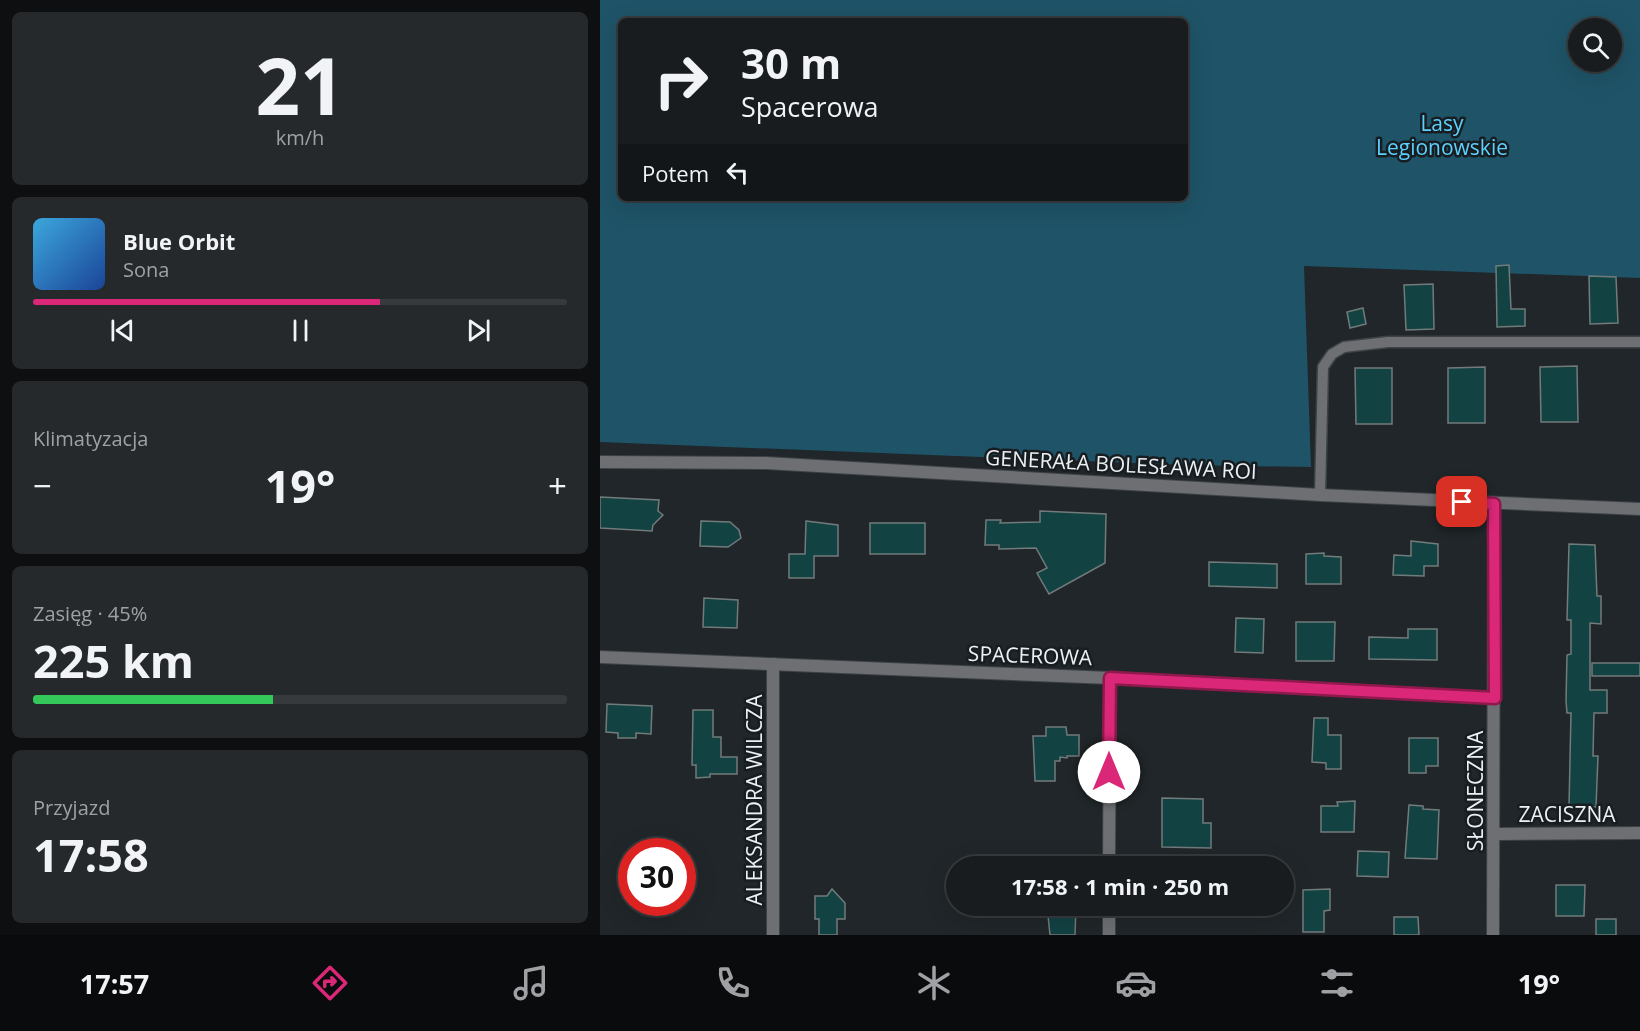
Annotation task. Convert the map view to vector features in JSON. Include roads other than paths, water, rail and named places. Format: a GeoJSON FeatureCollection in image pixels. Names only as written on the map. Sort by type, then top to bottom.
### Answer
{"type":"FeatureCollection","features":[{"type":"Feature","properties":{"kind":"street","name":"GENERAŁA BOLESŁAWA ROI"},"geometry":{"type":"LineString","coordinates":[[600,462],[766,463],[1320,495],[1640,509]]}},
{"type":"Feature","properties":{"kind":"street","name":"SŁONECZNA"},"geometry":{"type":"LineString","coordinates":[[1494,504],[1494,935]]}},
{"type":"Feature","properties":{"kind":"street","name":"SPACEROWA"},"geometry":{"type":"LineString","coordinates":[[600,657],[1110,678],[1495,698]]}},
{"type":"Feature","properties":{"kind":"street","name":"ALEKSANDRA WILCZA"},"geometry":{"type":"LineString","coordinates":[[773,664],[773,935]]}},
{"type":"Feature","properties":{"kind":"street"},"geometry":{"type":"LineString","coordinates":[[1109,856],[1110,678]]}},
{"type":"Feature","properties":{"kind":"street","name":"ZACISZNA"},"geometry":{"type":"LineString","coordinates":[[1494,834],[1640,833]]}},
{"type":"Feature","properties":{"kind":"street"},"geometry":{"type":"LineString","coordinates":[[1109,916],[1109,935]]}},
{"type":"Feature","properties":{"kind":"lane"},"geometry":{"type":"LineString","coordinates":[[1320,495],[1323,367],[1332,354],[1344,347],[1388,342],[1640,342]]}},
{"type":"Feature","properties":{"kind":"park label","name":"Lasy Legionowskie"},"geometry":{"type":"Point","coordinates":[1442,135]}}]}
